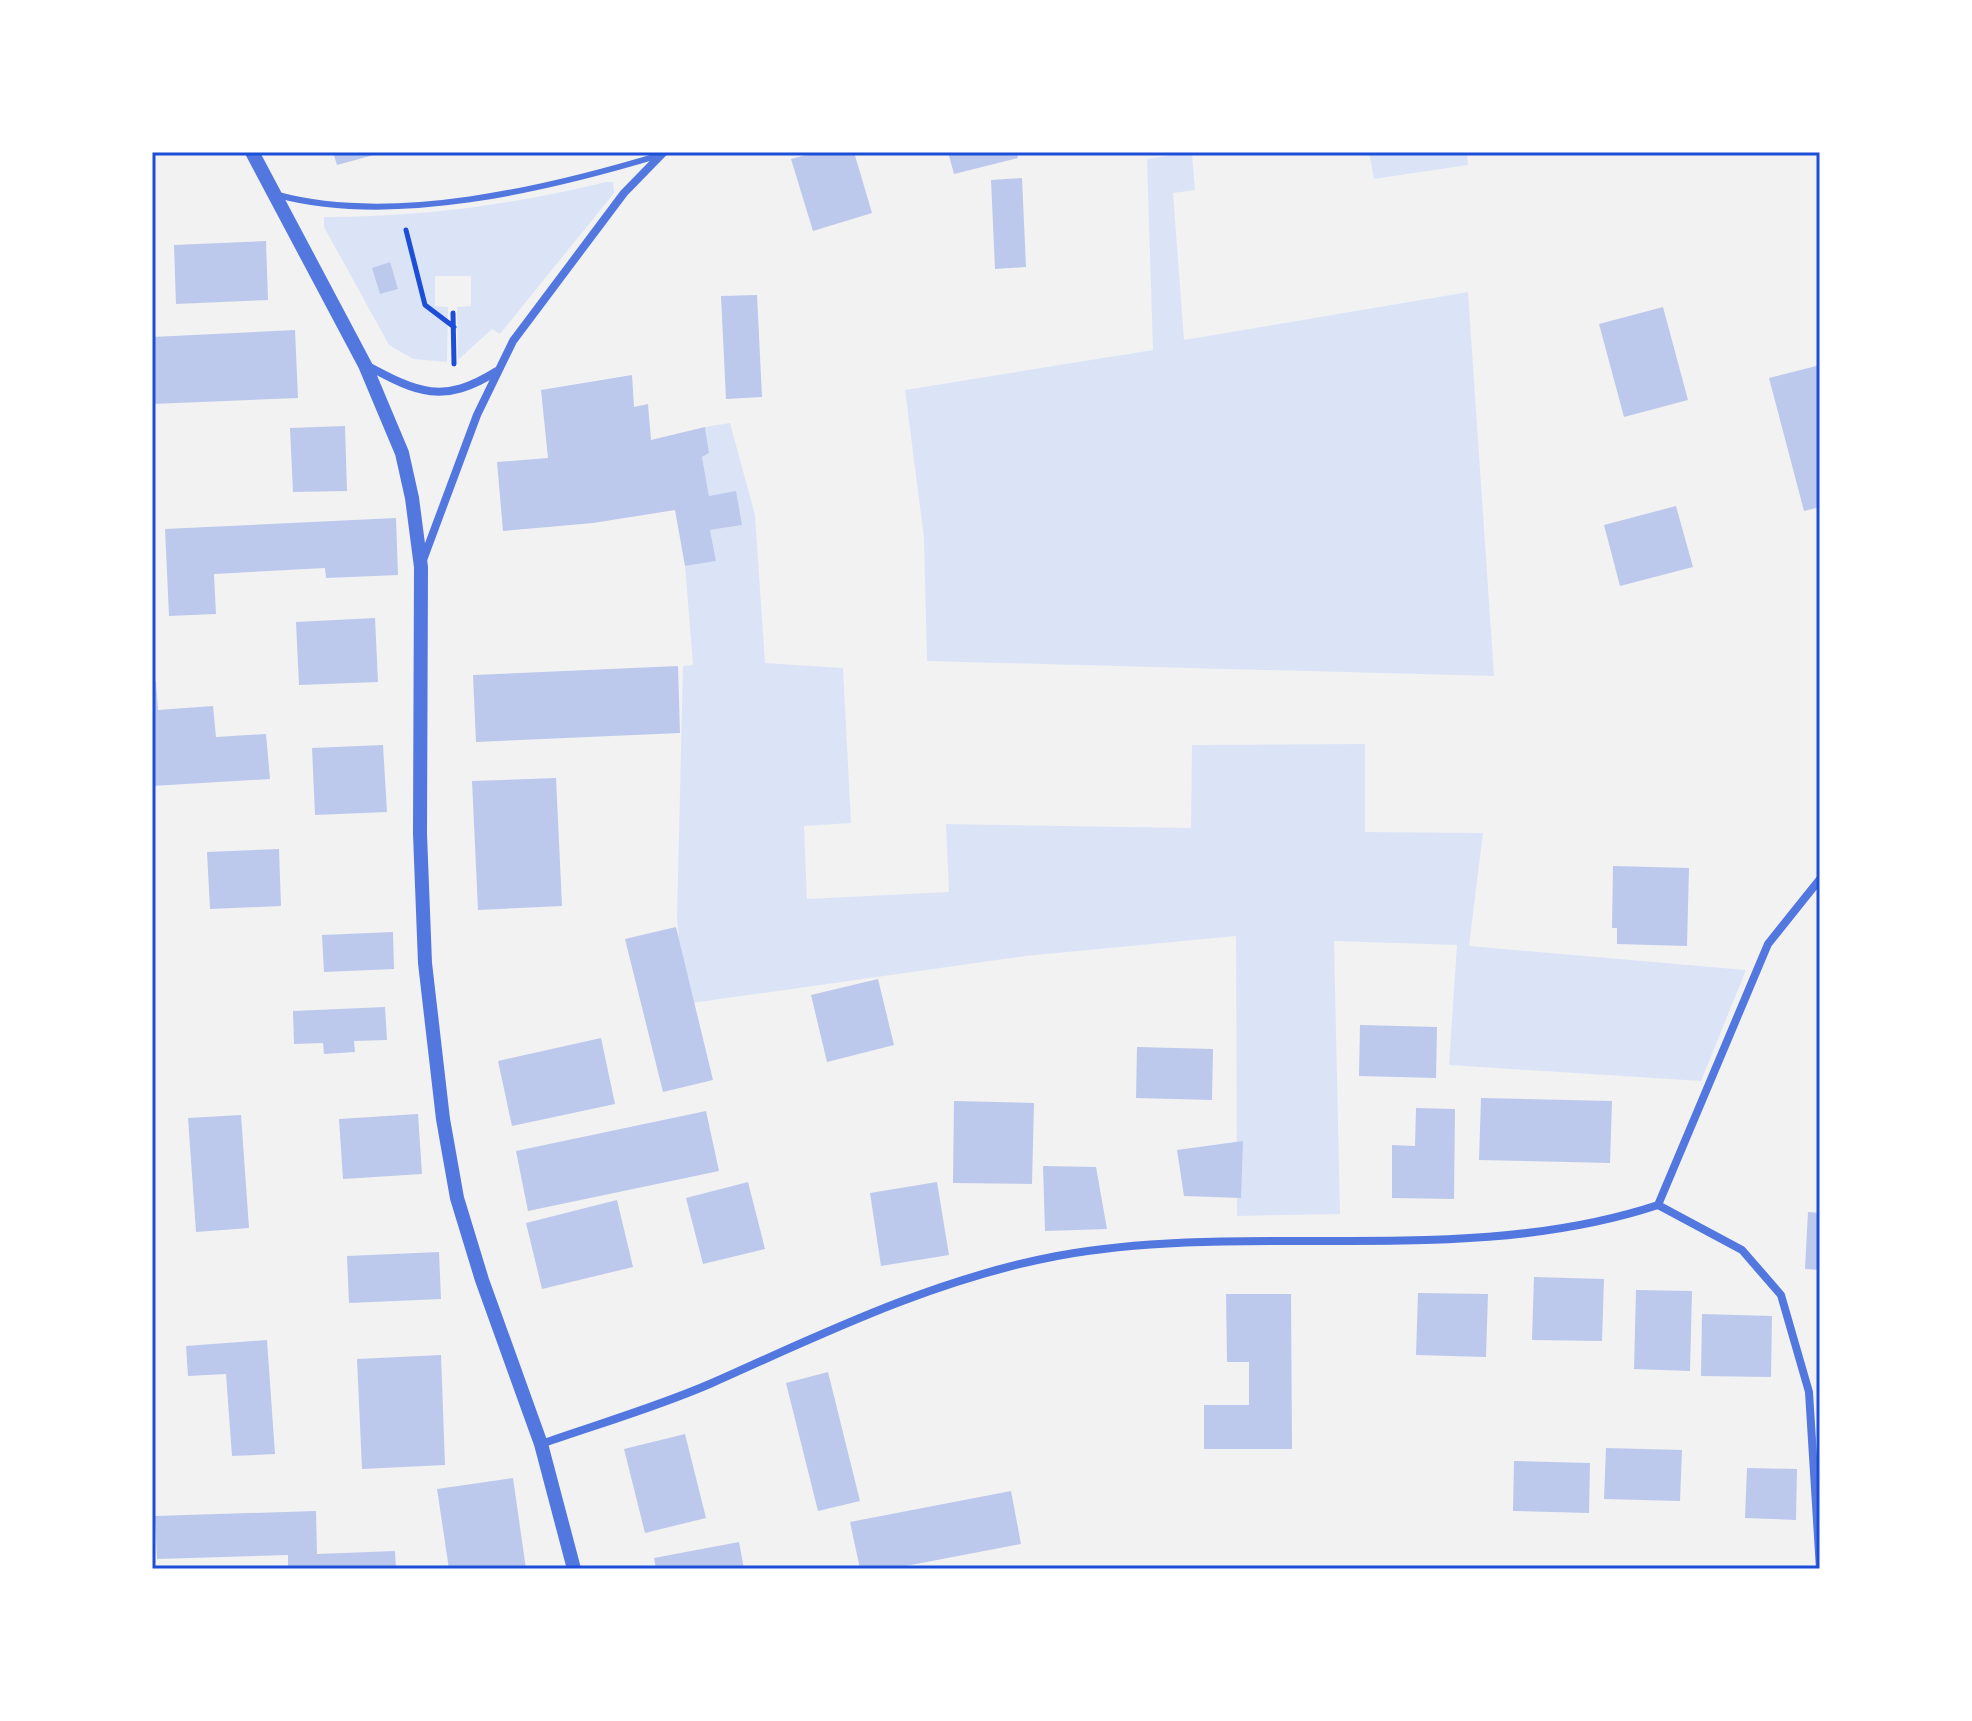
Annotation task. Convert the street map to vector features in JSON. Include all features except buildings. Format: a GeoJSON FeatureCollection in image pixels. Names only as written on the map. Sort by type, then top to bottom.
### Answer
{"type":"FeatureCollection","features":[{"type":"Feature","properties":{"kind":"street"},"geometry":{"type":"LineString","coordinates":[[252,152],[365,365],[402,453],[419,533],[420,834],[424,948],[443,1119],[457,1198],[482,1280],[541,1444],[574,1569]]}},
{"type":"Feature","properties":{"kind":"street"},"geometry":{"type":"LineString","coordinates":[[421,567],[497,371],[513,341],[624,193],[662,153]]}},
{"type":"Feature","properties":{"kind":"street"},"geometry":{"type":"LineString","coordinates":[[365,365],[423,391],[450,393],[470,388],[497,371]]}},
{"type":"Feature","properties":{"kind":"street"},"geometry":{"type":"LineString","coordinates":[[1658,1205],[1768,944],[1820,879]]}},
{"type":"Feature","properties":{"kind":"street"},"geometry":{"type":"LineString","coordinates":[[541,1444],[708,1384],[874,1309],[1057,1256],[1154,1246],[1420,1240],[1526,1233],[1603,1223],[1658,1205],[1742,1250],[1781,1295],[1809,1392],[1820,1569]]}},
{"type":"Feature","properties":{"kind":"lane"},"geometry":{"type":"LineString","coordinates":[[275,194],[319,206],[400,206],[550,185],[662,153]]}},
{"type":"Feature","properties":{"kind":"path"},"geometry":{"type":"LineString","coordinates":[[400,206],[425,305],[454,327]]}},
{"type":"Feature","properties":{"kind":"path"},"geometry":{"type":"LineString","coordinates":[[453,313],[454,373]]}},
{"type":"Feature","properties":{"kind":"shaded area"},"geometry":{"type":"Polygon","coordinates":[[[1205,152],[1192,154],[1195,190],[1173,193],[1184,340],[1468,292],[1494,676],[927,661],[924,538],[905,390],[1153,350],[1147,159],[1205,152]]]}},
{"type":"Feature","properties":{"kind":"shaded area"},"geometry":{"type":"Polygon","coordinates":[[[1369,152],[1467,152],[1468,165],[1374,179],[1369,152]]]}},
{"type":"Feature","properties":{"kind":"shaded area"},"geometry":{"type":"Polygon","coordinates":[[[613,182],[614,193],[500,334],[492,329],[458,360],[457,307],[471,306],[471,276],[435,276],[435,306],[448,307],[447,362],[413,359],[389,345],[324,227],[324,217],[395,215],[466,208],[613,182]]]}},
{"type":"Feature","properties":{"kind":"shaded area"},"geometry":{"type":"Polygon","coordinates":[[[730,423],[755,515],[765,663],[843,668],[851,823],[804,826],[807,899],[949,892],[946,824],[1191,828],[1192,745],[1365,744],[1365,832],[1483,833],[1469,946],[1746,970],[1701,1081],[1449,1065],[1457,945],[1334,941],[1340,1214],[1237,1216],[1236,936],[1025,956],[685,1004],[677,918],[683,666],[693,665],[685,566],[716,561],[710,530],[741,525],[736,492],[709,496],[702,457],[709,453],[705,427],[730,423]]]}}]}
